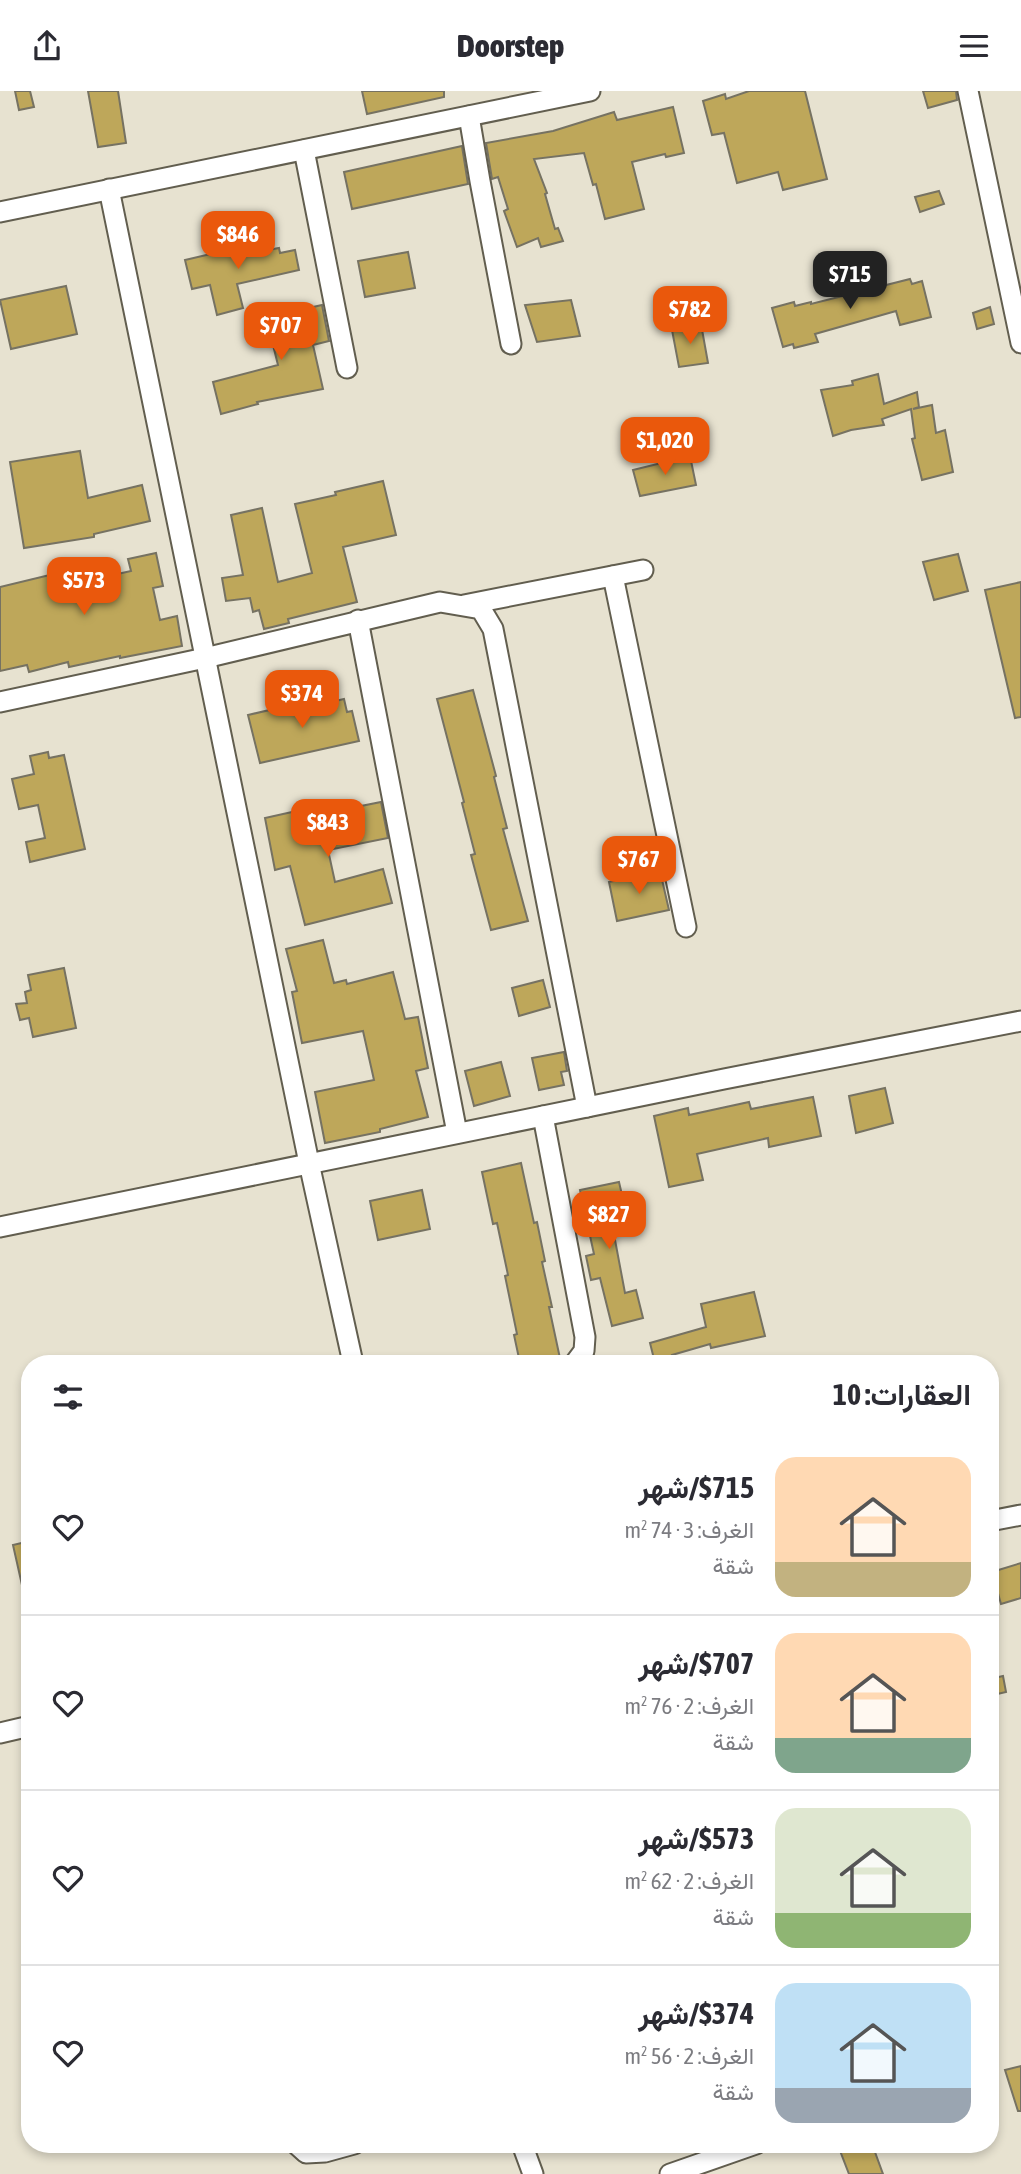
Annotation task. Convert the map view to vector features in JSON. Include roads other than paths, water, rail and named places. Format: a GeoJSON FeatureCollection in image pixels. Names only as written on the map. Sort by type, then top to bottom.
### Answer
{"type":"FeatureCollection","features":[{"type":"Feature","properties":{"kind":"street"},"geometry":{"type":"LineString","coordinates":[[0,212],[590,91]]}},
{"type":"Feature","properties":{"kind":"street"},"geometry":{"type":"LineString","coordinates":[[968,91],[1021,343]]}},
{"type":"Feature","properties":{"kind":"street"},"geometry":{"type":"LineString","coordinates":[[469,116],[511,344]]}},
{"type":"Feature","properties":{"kind":"street"},"geometry":{"type":"LineString","coordinates":[[304,149],[347,368]]}},
{"type":"Feature","properties":{"kind":"street"},"geometry":{"type":"LineString","coordinates":[[109,189],[309,1163],[351,1355]]}},
{"type":"Feature","properties":{"kind":"street"},"geometry":{"type":"LineString","coordinates":[[463,605],[643,571]]}},
{"type":"Feature","properties":{"kind":"street"},"geometry":{"type":"LineString","coordinates":[[613,576],[686,927]]}},
{"type":"Feature","properties":{"kind":"street"},"geometry":{"type":"LineString","coordinates":[[0,702],[205,658],[440,601],[481,609],[493,629],[587,1107]]}},
{"type":"Feature","properties":{"kind":"street"},"geometry":{"type":"LineString","coordinates":[[358,620],[457,1133]]}},
{"type":"Feature","properties":{"kind":"street"},"geometry":{"type":"LineString","coordinates":[[0,1227],[1021,1021]]}},
{"type":"Feature","properties":{"kind":"street"},"geometry":{"type":"LineString","coordinates":[[543,1116],[585,1337],[581,1355]]}},
{"type":"Feature","properties":{"kind":"street"},"geometry":{"type":"LineString","coordinates":[[999,1519],[1021,1515]]}},
{"type":"Feature","properties":{"kind":"street"},"geometry":{"type":"LineString","coordinates":[[0,1733],[21,1728]]}},
{"type":"Feature","properties":{"kind":"street"},"geometry":{"type":"LineString","coordinates":[[525,2153],[533,2174]]}},
{"type":"Feature","properties":{"kind":"street"},"geometry":{"type":"LineString","coordinates":[[670,2174],[730,2153]]}}]}
